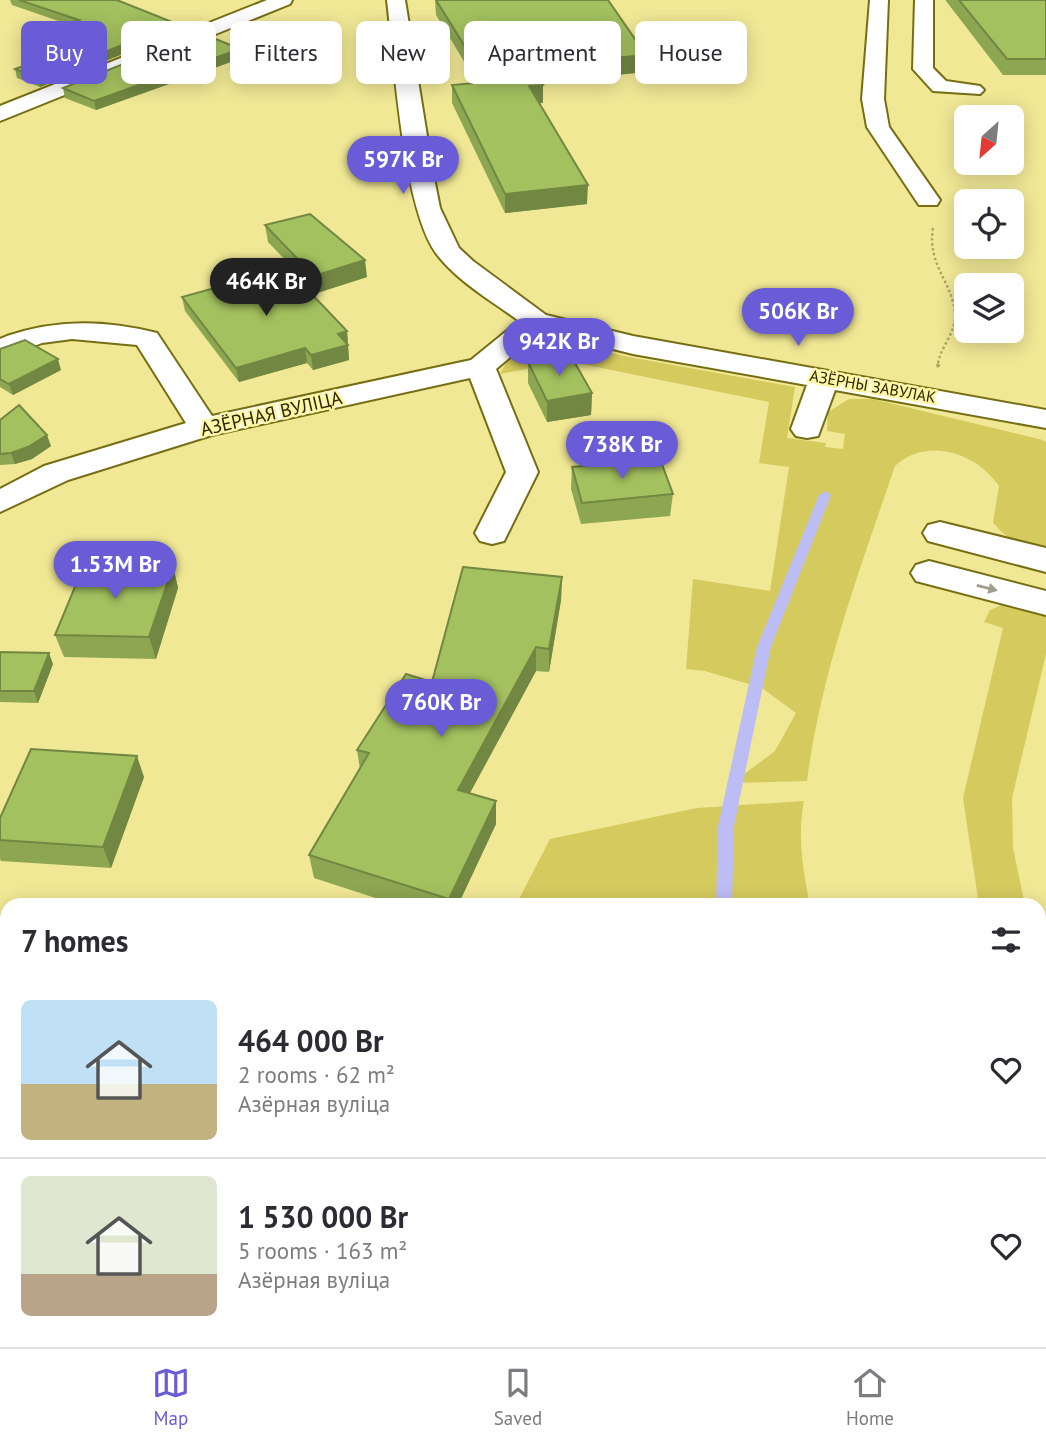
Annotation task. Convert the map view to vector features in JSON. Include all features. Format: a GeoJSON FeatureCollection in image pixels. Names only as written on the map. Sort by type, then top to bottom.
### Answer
{"type":"FeatureCollection","features":[{"type":"Feature","properties":{"kind":"street"},"geometry":{"type":"LineString","coordinates":[[0,114],[283,0]]}},
{"type":"Feature","properties":{"kind":"street"},"geometry":{"type":"LineString","coordinates":[[396,0],[421,173],[428,208],[436,227],[448,252],[536,321]]}},
{"type":"Feature","properties":{"kind":"street"},"geometry":{"type":"LineString","coordinates":[[879,0],[873,99],[878,127],[928,200]]}},
{"type":"Feature","properties":{"kind":"street"},"geometry":{"type":"LineString","coordinates":[[925,0],[923,69],[940,87],[973,90]]}},
{"type":"Feature","properties":{"kind":"street","name":"АЗЁРНАЯ ВУЛІЦА"},"geometry":{"type":"LineString","coordinates":[[0,502],[56,473],[204,427],[481,367],[536,321]]}},
{"type":"Feature","properties":{"kind":"street","name":"АЗЁРНЫ ЗАВУЛАК"},"geometry":{"type":"LineString","coordinates":[[536,321],[633,345],[953,400],[1046,419]]}},
{"type":"Feature","properties":{"kind":"street"},"geometry":{"type":"LineString","coordinates":[[0,350],[18,340],[42,333],[71,330],[123,333],[147,339],[204,427]]}},
{"type":"Feature","properties":{"kind":"street"},"geometry":{"type":"LineString","coordinates":[[481,367],[522,472],[492,533]]}},
{"type":"Feature","properties":{"kind":"street"},"geometry":{"type":"LineString","coordinates":[[807,429],[824,378]]}},
{"type":"Feature","properties":{"kind":"street"},"geometry":{"type":"LineString","coordinates":[[940,533],[1046,560]]}},
{"type":"Feature","properties":{"kind":"street"},"geometry":{"type":"LineString","coordinates":[[929,573],[1046,603]]}},
{"type":"Feature","properties":{"kind":"path"},"geometry":{"type":"LineString","coordinates":[[928,200],[934,222],[928,246],[956,312],[951,334],[937,363],[953,400]]}},
{"type":"Feature","properties":{"kind":"shaded area"},"geometry":{"type":"Polygon","coordinates":[[[545,337],[629,357],[795,387],[787,438],[826,443],[825,447],[843,449],[845,434],[827,431],[828,412],[849,399],[873,399],[1043,440],[1046,442],[1046,547],[1030,546],[1016,541],[998,528],[993,522],[999,486],[990,474],[965,457],[936,450],[908,457],[895,466],[855,582],[832,661],[813,740],[807,781],[732,783],[775,751],[796,713],[762,688],[705,671],[686,669],[693,579],[770,591],[789,467],[759,463],[769,402],[567,361],[500,374],[516,347],[535,338],[545,337]]]}},
{"type":"Feature","properties":{"kind":"shaded area"},"geometry":{"type":"Polygon","coordinates":[[[1011,601],[1046,614],[1046,654],[1012,798],[1013,848],[1024,898],[978,898],[963,798],[1003,628],[984,622],[990,610],[1011,601]]]}},
{"type":"Feature","properties":{"kind":"shaded area"},"geometry":{"type":"Polygon","coordinates":[[[804,801],[801,840],[809,898],[520,898],[550,839],[697,808],[804,801]]]}},
{"type":"Feature","properties":{"kind":"building"},"geometry":{"type":"Polygon","coordinates":[[[19,0],[117,0],[170,21],[121,21],[121,46],[107,51],[107,21],[76,21],[79,20],[19,0]]]}},
{"type":"Feature","properties":{"kind":"building"},"geometry":{"type":"Polygon","coordinates":[[[436,0],[608,0],[635,39],[635,56],[621,57],[621,21],[464,21],[464,45],[436,0]]]}},
{"type":"Feature","properties":{"kind":"building"},"geometry":{"type":"Polygon","coordinates":[[[959,0],[1046,0],[1046,59],[1007,59],[959,0]]]}},
{"type":"Feature","properties":{"kind":"building"},"geometry":{"type":"Polygon","coordinates":[[[216,39],[230,45],[230,53],[216,58],[216,39]]]}},
{"type":"Feature","properties":{"kind":"building"},"geometry":{"type":"Polygon","coordinates":[[[121,65],[121,84],[142,84],[94,101],[63,88],[73,84],[107,84],[107,70],[121,65]]]}},
{"type":"Feature","properties":{"kind":"building"},"geometry":{"type":"Polygon","coordinates":[[[542,84],[529,86],[588,185],[505,194],[452,85],[542,84]]]}},
{"type":"Feature","properties":{"kind":"building"},"geometry":{"type":"Polygon","coordinates":[[[310,214],[365,260],[314,276],[265,225],[310,214]]]}},
{"type":"Feature","properties":{"kind":"building"},"geometry":{"type":"Polygon","coordinates":[[[287,268],[347,331],[338,334],[348,345],[311,355],[305,348],[236,368],[182,297],[287,268]]]}},
{"type":"Feature","properties":{"kind":"building"},"geometry":{"type":"Polygon","coordinates":[[[25,340],[58,359],[9,384],[0,379],[0,349],[25,340]]]}},
{"type":"Feature","properties":{"kind":"building"},"geometry":{"type":"Polygon","coordinates":[[[571,356],[592,393],[547,401],[528,362],[571,356]]]}},
{"type":"Feature","properties":{"kind":"building"},"geometry":{"type":"Polygon","coordinates":[[[19,405],[47,435],[28,447],[0,454],[0,420],[19,405]]]}},
{"type":"Feature","properties":{"kind":"building"},"geometry":{"type":"Polygon","coordinates":[[[660,459],[673,494],[582,503],[572,467],[660,459]]]}},
{"type":"Feature","properties":{"kind":"building"},"geometry":{"type":"Polygon","coordinates":[[[84,565],[173,566],[149,637],[55,635],[84,565]]]}},
{"type":"Feature","properties":{"kind":"building"},"geometry":{"type":"Polygon","coordinates":[[[463,567],[562,577],[549,649],[536,647],[458,790],[496,801],[449,898],[309,855],[369,753],[357,750],[406,674],[432,682],[463,567]]]}},
{"type":"Feature","properties":{"kind":"building"},"geometry":{"type":"Polygon","coordinates":[[[0,652],[49,653],[34,691],[0,691],[0,652]]]}},
{"type":"Feature","properties":{"kind":"building"},"geometry":{"type":"Polygon","coordinates":[[[31,749],[137,756],[103,847],[0,840],[0,818],[31,749]]]}},
{"type":"Feature","properties":{"kind":"waterway"},"geometry":{"type":"LineString","coordinates":[[724,898],[726,826],[764,647],[825,495]]}}]}
